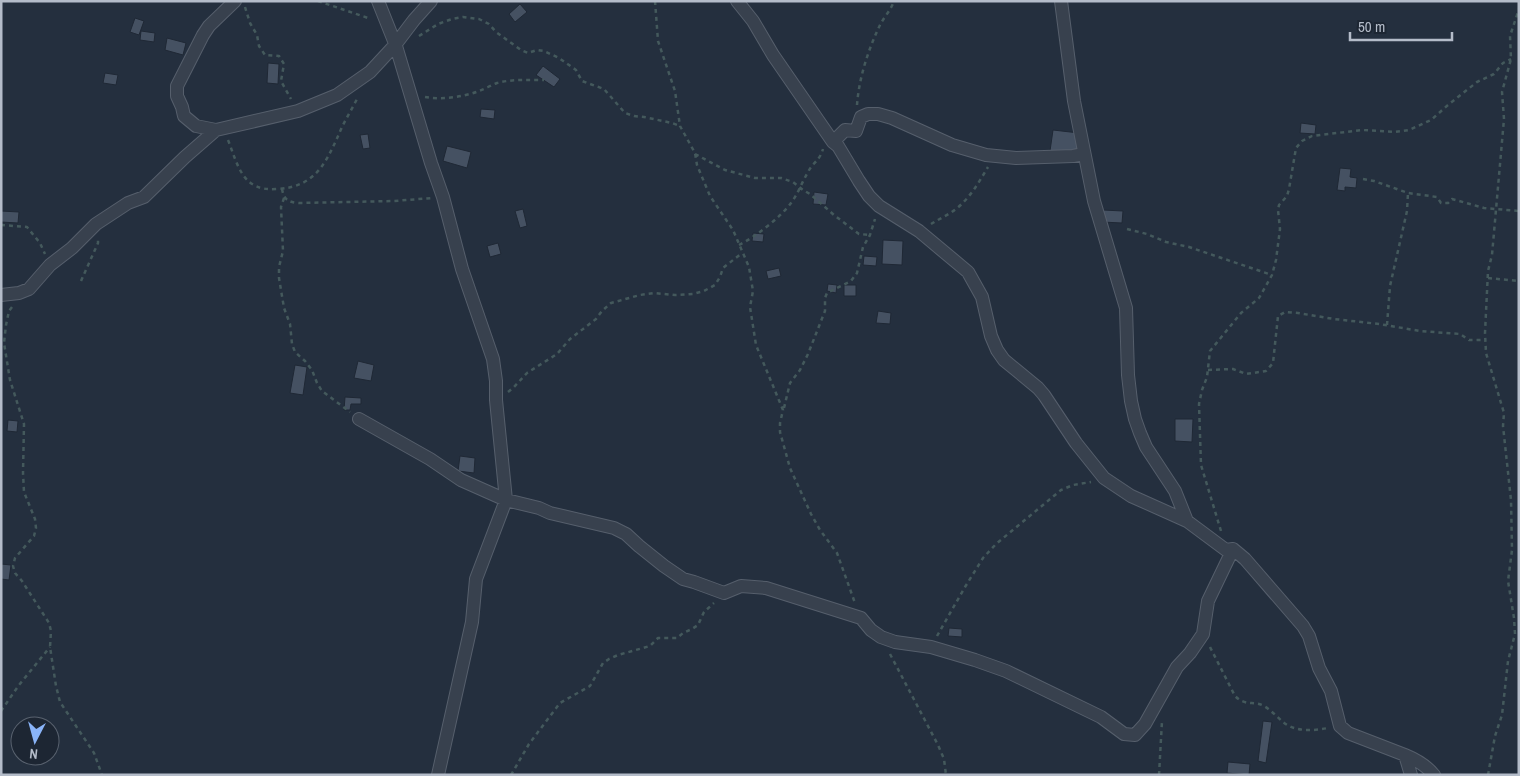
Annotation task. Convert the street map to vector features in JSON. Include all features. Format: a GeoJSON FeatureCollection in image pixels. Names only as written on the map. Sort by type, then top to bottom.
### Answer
{"type":"FeatureCollection","features":[{"type":"Feature","properties":{"kind":"street"},"geometry":{"type":"LineString","coordinates":[[235,1],[209,26],[178,86],[177,96],[184,116],[196,126],[216,130],[298,111],[337,96],[370,72],[396,46],[414,20],[431,1]]}},
{"type":"Feature","properties":{"kind":"street"},"geometry":{"type":"LineString","coordinates":[[378,1],[396,46],[430,162],[443,197],[462,269],[493,359],[506,500],[476,579],[472,622],[438,775]]}},
{"type":"Feature","properties":{"kind":"street"},"geometry":{"type":"LineString","coordinates":[[736,1],[753,21],[773,55],[832,142],[838,146],[869,196],[879,206],[919,231],[968,272],[982,298],[989,328],[997,350],[1004,360],[1044,395],[1081,450],[1104,478],[1131,496],[1186,522],[1245,558],[1303,626],[1309,636],[1319,668],[1331,691],[1340,726],[1348,733],[1416,759],[1434,775]]}},
{"type":"Feature","properties":{"kind":"street"},"geometry":{"type":"LineString","coordinates":[[1061,1],[1074,101],[1084,154],[1100,228],[1126,308],[1128,375],[1135,418],[1146,447],[1175,491],[1186,522]]}},
{"type":"Feature","properties":{"kind":"street"},"geometry":{"type":"LineString","coordinates":[[832,142],[845,130],[856,131],[861,117],[868,114],[878,114],[892,118],[952,145],[986,156],[1001,158],[1084,154]]}},
{"type":"Feature","properties":{"kind":"street"},"geometry":{"type":"LineString","coordinates":[[1,295],[19,293],[29,289],[50,265],[72,248],[96,224],[128,203],[144,197],[216,130]]}},
{"type":"Feature","properties":{"kind":"street"},"geometry":{"type":"LineString","coordinates":[[360,419],[430,458],[461,480],[506,500],[539,508],[550,513],[614,528],[626,534],[645,551],[683,579],[724,593],[741,586],[766,588],[861,618],[881,638],[931,647],[1006,671],[1101,717],[1124,734],[1130,735],[1135,735],[1144,724],[1177,667],[1190,653],[1203,634],[1208,601],[1230,550]]}},
{"type":"Feature","properties":{"kind":"street"},"geometry":{"type":"LineString","coordinates":[[1405,756],[1411,775]]}},
{"type":"Feature","properties":{"kind":"path"},"geometry":{"type":"LineString","coordinates":[[244,1],[259,46],[265,55],[279,56],[284,64],[281,81],[298,111]]}},
{"type":"Feature","properties":{"kind":"path"},"geometry":{"type":"LineString","coordinates":[[318,1],[387,24]]}},
{"type":"Feature","properties":{"kind":"path"},"geometry":{"type":"LineString","coordinates":[[655,1],[658,41],[674,91],[680,126],[695,153],[703,182],[732,230],[749,267],[753,291],[750,306],[756,345],[783,410]]}},
{"type":"Feature","properties":{"kind":"path"},"geometry":{"type":"LineString","coordinates":[[856,131],[861,78],[874,37],[894,1]]}},
{"type":"Feature","properties":{"kind":"path"},"geometry":{"type":"LineString","coordinates":[[1488,775],[1495,736],[1502,715],[1508,661],[1515,634],[1508,581],[1512,550],[1511,500],[1503,426],[1504,414],[1486,352],[1485,340],[1488,278],[1492,255],[1504,119],[1502,92],[1511,59],[1510,36],[1519,10]]}},
{"type":"Feature","properties":{"kind":"path"},"geometry":{"type":"LineString","coordinates":[[396,46],[424,34],[438,24],[452,19],[463,17],[479,19],[489,24],[496,32],[521,50],[528,53],[537,50],[544,51],[559,58],[576,70],[582,81],[604,89],[625,113],[680,126]]}},
{"type":"Feature","properties":{"kind":"path"},"geometry":{"type":"LineString","coordinates":[[1230,550],[1201,465],[1199,404],[1202,390],[1208,377],[1210,351],[1242,312],[1259,298],[1272,275],[1280,229],[1279,205],[1290,189],[1296,148],[1302,141],[1312,136],[1362,130],[1395,132],[1409,130],[1431,120],[1476,82],[1494,74],[1503,64],[1511,59]]}},
{"type":"Feature","properties":{"kind":"path"},"geometry":{"type":"LineString","coordinates":[[421,96],[430,98],[464,96],[496,83],[521,79],[544,80]]}},
{"type":"Feature","properties":{"kind":"path"},"geometry":{"type":"LineString","coordinates":[[216,130],[225,132],[234,159],[246,180],[257,187],[268,190],[300,185],[322,167],[361,91]]}},
{"type":"Feature","properties":{"kind":"path"},"geometry":{"type":"LineString","coordinates":[[739,245],[748,241],[770,224],[791,204],[810,169],[820,159],[824,148],[832,142]]}},
{"type":"Feature","properties":{"kind":"path"},"geometry":{"type":"LineString","coordinates":[[695,153],[724,170],[755,178],[781,178],[793,182],[859,234],[870,235]]}},
{"type":"Feature","properties":{"kind":"path"},"geometry":{"type":"LineString","coordinates":[[919,231],[955,210],[972,191],[990,164],[1001,158]]}},
{"type":"Feature","properties":{"kind":"path"},"geometry":{"type":"LineString","coordinates":[[1363,179],[1374,180],[1408,192],[1437,197],[1441,203],[1448,203],[1452,199],[1496,210],[1519,211]]}},
{"type":"Feature","properties":{"kind":"path"},"geometry":{"type":"LineString","coordinates":[[282,189],[284,198],[281,206],[283,251],[279,267],[279,278],[284,308],[290,324],[292,344],[295,352],[312,370],[322,391],[360,419]]}},
{"type":"Feature","properties":{"kind":"path"},"geometry":{"type":"LineString","coordinates":[[1387,325],[1390,286],[1406,211],[1408,192]]}},
{"type":"Feature","properties":{"kind":"path"},"geometry":{"type":"LineString","coordinates":[[284,198],[289,202],[299,203],[394,201],[443,197]]}},
{"type":"Feature","properties":{"kind":"path"},"geometry":{"type":"LineString","coordinates":[[861,618],[837,553],[816,522],[790,468],[780,432],[780,423],[790,383],[800,370],[808,354],[825,311],[827,293],[851,281],[857,272],[863,247],[870,235],[879,206]]}},
{"type":"Feature","properties":{"kind":"path"},"geometry":{"type":"LineString","coordinates":[[81,281],[98,243],[98,225],[106,218]]}},
{"type":"Feature","properties":{"kind":"path"},"geometry":{"type":"LineString","coordinates":[[1,225],[27,227],[40,243],[50,265]]}},
{"type":"Feature","properties":{"kind":"path"},"geometry":{"type":"LineString","coordinates":[[1127,229],[1147,234],[1166,242],[1189,247],[1272,275]]}},
{"type":"Feature","properties":{"kind":"path"},"geometry":{"type":"LineString","coordinates":[[496,400],[514,387],[527,373],[557,354],[570,339],[596,319],[611,303],[654,293],[675,295],[704,291],[715,285],[720,278],[723,268],[742,253]]}},
{"type":"Feature","properties":{"kind":"path"},"geometry":{"type":"LineString","coordinates":[[1488,278],[1519,281]]}},
{"type":"Feature","properties":{"kind":"path"},"geometry":{"type":"LineString","coordinates":[[13,304],[9,311],[4,343],[10,380],[24,424],[24,492],[35,519],[36,528],[34,536],[15,558],[13,566],[15,573],[49,622],[51,631],[50,647],[60,702],[94,753],[102,775]]}},
{"type":"Feature","properties":{"kind":"path"},"geometry":{"type":"LineString","coordinates":[[1208,370],[1232,369],[1246,374],[1266,372],[1274,363],[1278,316],[1285,312],[1420,331],[1460,334],[1469,340],[1485,340]]}},
{"type":"Feature","properties":{"kind":"path"},"geometry":{"type":"LineString","coordinates":[[931,647],[983,558],[996,544],[1061,490],[1073,485],[1104,478]]}},
{"type":"Feature","properties":{"kind":"path"},"geometry":{"type":"LineString","coordinates":[[512,775],[529,744],[560,704],[590,686],[603,663],[618,655],[650,646],[658,638],[674,639],[683,632],[692,629],[701,621],[708,608],[724,593]]}},
{"type":"Feature","properties":{"kind":"path"},"geometry":{"type":"LineString","coordinates":[[1203,634],[1239,700],[1246,704],[1265,706],[1283,722],[1299,730],[1320,730],[1340,726]]}},
{"type":"Feature","properties":{"kind":"path"},"geometry":{"type":"LineString","coordinates":[[881,638],[938,745],[944,760],[946,775]]}},
{"type":"Feature","properties":{"kind":"path"},"geometry":{"type":"LineString","coordinates":[[1,711],[18,685],[50,647]]}},
{"type":"Feature","properties":{"kind":"path"},"geometry":{"type":"LineString","coordinates":[[1159,775],[1162,719]]}},
{"type":"Feature","properties":{"kind":"building"},"geometry":{"type":"Polygon","coordinates":[[[520,4],[527,12],[515,22],[509,14],[520,4]]]}},
{"type":"Feature","properties":{"kind":"building"},"geometry":{"type":"Polygon","coordinates":[[[135,18],[144,21],[139,35],[130,32],[135,18]]]}},
{"type":"Feature","properties":{"kind":"building"},"geometry":{"type":"Polygon","coordinates":[[[141,31],[155,33],[154,42],[140,40],[141,31]]]}},
{"type":"Feature","properties":{"kind":"building"},"geometry":{"type":"Polygon","coordinates":[[[167,38],[186,43],[183,55],[165,50],[167,38]]]}},
{"type":"Feature","properties":{"kind":"building"},"geometry":{"type":"Polygon","coordinates":[[[268,63],[279,64],[278,84],[267,83],[268,63]]]}},
{"type":"Feature","properties":{"kind":"building"},"geometry":{"type":"Polygon","coordinates":[[[543,66],[560,79],[554,87],[536,75],[543,66]]]}},
{"type":"Feature","properties":{"kind":"building"},"geometry":{"type":"Polygon","coordinates":[[[105,73],[118,75],[116,85],[103,83],[105,73]]]}},
{"type":"Feature","properties":{"kind":"building"},"geometry":{"type":"Polygon","coordinates":[[[481,109],[495,110],[494,119],[480,117],[481,109]]]}},
{"type":"Feature","properties":{"kind":"building"},"geometry":{"type":"Polygon","coordinates":[[[1301,123],[1316,125],[1315,134],[1300,133],[1301,123]]]}},
{"type":"Feature","properties":{"kind":"building"},"geometry":{"type":"Polygon","coordinates":[[[1053,130],[1079,133],[1077,154],[1050,151],[1053,130]]]}},
{"type":"Feature","properties":{"kind":"building"},"geometry":{"type":"Polygon","coordinates":[[[368,134],[370,148],[363,149],[360,135],[368,134]]]}},
{"type":"Feature","properties":{"kind":"building"},"geometry":{"type":"Polygon","coordinates":[[[447,146],[471,152],[467,168],[443,161],[447,146]]]}},
{"type":"Feature","properties":{"kind":"building"},"geometry":{"type":"Polygon","coordinates":[[[1340,168],[1351,169],[1350,177],[1357,178],[1356,188],[1345,187],[1345,191],[1337,190],[1340,168]]]}},
{"type":"Feature","properties":{"kind":"building"},"geometry":{"type":"Polygon","coordinates":[[[814,192],[828,194],[826,205],[813,204],[814,192]]]}},
{"type":"Feature","properties":{"kind":"building"},"geometry":{"type":"Polygon","coordinates":[[[523,209],[527,226],[520,228],[515,211],[523,209]]]}},
{"type":"Feature","properties":{"kind":"building"},"geometry":{"type":"Polygon","coordinates":[[[1103,210],[1123,211],[1122,223],[1102,222],[1103,210]]]}},
{"type":"Feature","properties":{"kind":"building"},"geometry":{"type":"Polygon","coordinates":[[[1,211],[19,212],[18,223],[1,222],[1,211]]]}},
{"type":"Feature","properties":{"kind":"building"},"geometry":{"type":"Polygon","coordinates":[[[753,233],[764,234],[763,242],[752,241],[753,233]]]}},
{"type":"Feature","properties":{"kind":"building"},"geometry":{"type":"Polygon","coordinates":[[[883,240],[903,241],[902,265],[882,264],[883,240]]]}},
{"type":"Feature","properties":{"kind":"building"},"geometry":{"type":"Polygon","coordinates":[[[498,243],[501,254],[490,257],[487,246],[498,243]]]}},
{"type":"Feature","properties":{"kind":"building"},"geometry":{"type":"Polygon","coordinates":[[[864,256],[877,257],[876,266],[863,265],[864,256]]]}},
{"type":"Feature","properties":{"kind":"building"},"geometry":{"type":"Polygon","coordinates":[[[779,268],[781,276],[768,279],[766,271],[779,268]]]}},
{"type":"Feature","properties":{"kind":"building"},"geometry":{"type":"Polygon","coordinates":[[[828,284],[837,285],[836,293],[827,291],[828,284]]]}},
{"type":"Feature","properties":{"kind":"building"},"geometry":{"type":"Polygon","coordinates":[[[844,285],[856,285],[856,296],[844,296],[844,285]]]}},
{"type":"Feature","properties":{"kind":"building"},"geometry":{"type":"Polygon","coordinates":[[[878,311],[891,313],[890,324],[876,323],[878,311]]]}},
{"type":"Feature","properties":{"kind":"building"},"geometry":{"type":"Polygon","coordinates":[[[358,361],[374,365],[371,381],[354,378],[358,361]]]}},
{"type":"Feature","properties":{"kind":"building"},"geometry":{"type":"Polygon","coordinates":[[[295,365],[307,367],[303,395],[290,393],[295,365]]]}},
{"type":"Feature","properties":{"kind":"building"},"geometry":{"type":"Polygon","coordinates":[[[345,397],[361,398],[361,404],[351,404],[350,410],[344,410],[345,397]]]}},
{"type":"Feature","properties":{"kind":"building"},"geometry":{"type":"Polygon","coordinates":[[[1175,419],[1193,419],[1192,442],[1175,441],[1175,419]]]}},
{"type":"Feature","properties":{"kind":"building"},"geometry":{"type":"Polygon","coordinates":[[[8,420],[18,421],[17,432],[7,431],[8,420]]]}},
{"type":"Feature","properties":{"kind":"building"},"geometry":{"type":"Polygon","coordinates":[[[460,456],[475,458],[474,473],[458,471],[460,456]]]}},
{"type":"Feature","properties":{"kind":"building"},"geometry":{"type":"Polygon","coordinates":[[[1,564],[11,565],[9,580],[1,579],[1,564]]]}},
{"type":"Feature","properties":{"kind":"building"},"geometry":{"type":"Polygon","coordinates":[[[949,628],[962,629],[962,637],[948,636],[949,628]]]}},
{"type":"Feature","properties":{"kind":"building"},"geometry":{"type":"Polygon","coordinates":[[[1263,721],[1272,722],[1266,763],[1258,761],[1263,721]]]}},
{"type":"Feature","properties":{"kind":"building"},"geometry":{"type":"Polygon","coordinates":[[[1228,762],[1250,764],[1249,775],[1227,773],[1228,762]]]}}]}
